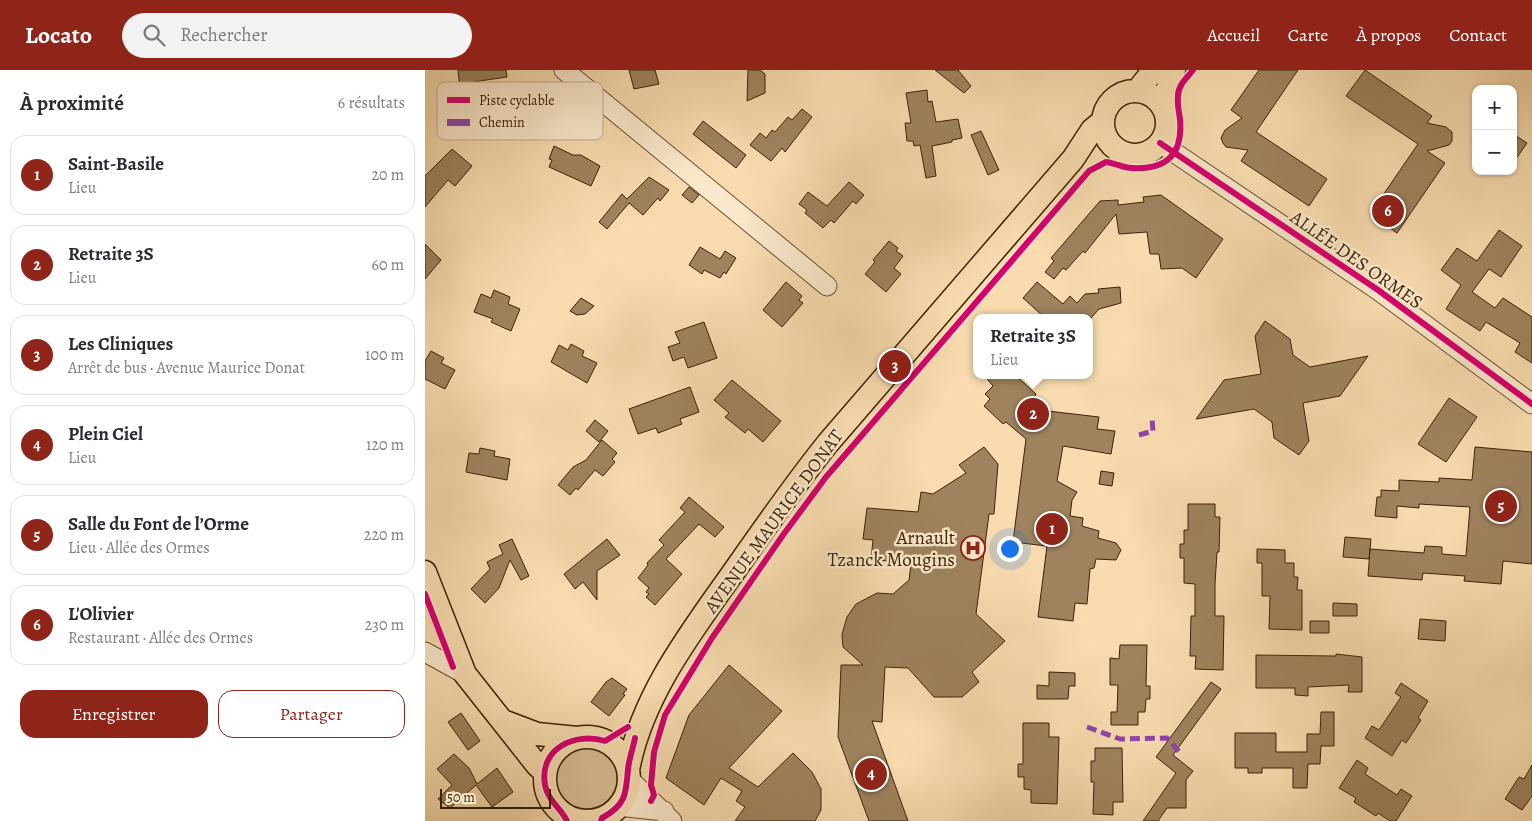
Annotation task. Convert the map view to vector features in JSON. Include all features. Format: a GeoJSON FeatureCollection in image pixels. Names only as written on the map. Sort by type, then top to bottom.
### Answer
{"type":"FeatureCollection","features":[{"type":"Feature","properties":{"kind":"main road"},"geometry":{"type":"LineString","coordinates":[[1137,91],[1154,70]]}},
{"type":"Feature","properties":{"kind":"main road"},"geometry":{"type":"LineString","coordinates":[[1162,105],[1174,70]]}},
{"type":"Feature","properties":{"kind":"main road"},"geometry":{"type":"LineString","coordinates":[[1073,159],[1093,151],[1130,154],[1147,152],[1161,143],[1167,124],[1162,105],[1155,98],[1137,91],[1122,94],[1110,102],[1103,120],[1108,139],[1122,152]]}},
{"type":"Feature","properties":{"kind":"main road","name":"AVENUE MAURICE DONAT"},"geometry":{"type":"LineString","coordinates":[[645,712],[681,650],[811,464],[1073,159],[1092,130],[1103,120]]}},
{"type":"Feature","properties":{"kind":"main road"},"geometry":{"type":"LineString","coordinates":[[425,572],[465,674],[501,721],[545,772]]}},
{"type":"Feature","properties":{"kind":"main road"},"geometry":{"type":"LineString","coordinates":[[605,741],[628,727],[645,712]]}},
{"type":"Feature","properties":{"kind":"main road"},"geometry":{"type":"LineString","coordinates":[[577,738],[556,750],[545,772],[545,784],[549,796],[566,817],[589,820],[607,815],[627,789],[635,738],[645,712]]}},
{"type":"Feature","properties":{"kind":"main road"},"geometry":{"type":"LineString","coordinates":[[501,721],[537,734],[577,738],[591,737],[605,741],[619,753],[628,774]]}},
{"type":"Feature","properties":{"kind":"street"},"geometry":{"type":"LineString","coordinates":[[564,70],[579,82]]}},
{"type":"Feature","properties":{"kind":"street"},"geometry":{"type":"LineString","coordinates":[[603,102],[827,286]]}},
{"type":"Feature","properties":{"kind":"street","name":"ALLÉE DES ORMES"},"geometry":{"type":"LineString","coordinates":[[1161,143],[1378,290],[1532,404]]}},
{"type":"Feature","properties":{"kind":"street"},"geometry":{"type":"LineString","coordinates":[[425,652],[465,674]]}},
{"type":"Feature","properties":{"kind":"street"},"geometry":{"type":"LineString","coordinates":[[628,774],[668,816]]}},
{"type":"Feature","properties":{"kind":"street"},"geometry":{"type":"LineString","coordinates":[[607,815],[668,816]]}},
{"type":"Feature","properties":{"kind":"shaded area"},"geometry":{"type":"Polygon","coordinates":[[[580,747],[592,747],[608,756],[615,766],[617,778],[615,790],[608,800],[592,809],[580,809],[569,804],[560,795],[555,784],[555,772],[560,761],[569,752],[580,747]]]}},
{"type":"Feature","properties":{"kind":"building"},"geometry":{"type":"Polygon","coordinates":[[[458,70],[506,70],[507,77],[459,82],[458,70]]]}},
{"type":"Feature","properties":{"kind":"building"},"geometry":{"type":"Polygon","coordinates":[[[629,70],[655,70],[659,84],[634,89],[629,70]]]}},
{"type":"Feature","properties":{"kind":"building"},"geometry":{"type":"Polygon","coordinates":[[[748,70],[760,70],[765,74],[765,93],[747,101],[748,70]]]}},
{"type":"Feature","properties":{"kind":"building"},"geometry":{"type":"Polygon","coordinates":[[[935,70],[958,70],[971,86],[964,93],[935,70]]]}},
{"type":"Feature","properties":{"kind":"building"},"geometry":{"type":"Polygon","coordinates":[[[1259,70],[1298,70],[1256,132],[1327,179],[1309,206],[1241,161],[1248,150],[1226,147],[1221,138],[1225,130],[1242,118],[1231,110],[1259,70]]]}},
{"type":"Feature","properties":{"kind":"building"},"geometry":{"type":"Polygon","coordinates":[[[1365,70],[1432,116],[1427,123],[1446,127],[1452,132],[1452,141],[1449,145],[1427,151],[1445,163],[1397,233],[1370,214],[1418,144],[1346,96],[1365,70]]]}},
{"type":"Feature","properties":{"kind":"building"},"geometry":{"type":"Polygon","coordinates":[[[927,90],[928,102],[932,101],[936,122],[958,119],[962,138],[932,146],[936,176],[926,178],[920,145],[914,146],[913,141],[907,141],[905,123],[911,123],[906,93],[927,90]]]}},
{"type":"Feature","properties":{"kind":"building"},"geometry":{"type":"Polygon","coordinates":[[[802,109],[812,117],[785,152],[782,148],[771,161],[750,145],[760,133],[766,138],[772,130],[775,132],[788,117],[792,120],[802,109]]]}},
{"type":"Feature","properties":{"kind":"building"},"geometry":{"type":"Polygon","coordinates":[[[703,121],[746,155],[736,168],[693,134],[703,121]]]}},
{"type":"Feature","properties":{"kind":"building"},"geometry":{"type":"Polygon","coordinates":[[[981,131],[999,170],[988,175],[971,135],[981,131]]]}},
{"type":"Feature","properties":{"kind":"building"},"geometry":{"type":"Polygon","coordinates":[[[1517,137],[1527,143],[1517,157],[1517,137]]]}},
{"type":"Feature","properties":{"kind":"building"},"geometry":{"type":"Polygon","coordinates":[[[554,146],[573,155],[581,155],[600,166],[591,186],[549,167],[552,160],[549,159],[554,146]]]}},
{"type":"Feature","properties":{"kind":"building"},"geometry":{"type":"Polygon","coordinates":[[[452,149],[472,166],[455,186],[448,180],[425,207],[425,176],[452,149]]]}},
{"type":"Feature","properties":{"kind":"building"},"geometry":{"type":"Polygon","coordinates":[[[649,177],[669,190],[660,201],[658,198],[643,215],[629,203],[607,229],[599,222],[622,194],[627,199],[649,177]]]}},
{"type":"Feature","properties":{"kind":"building"},"geometry":{"type":"Polygon","coordinates":[[[849,182],[864,195],[856,204],[853,201],[834,223],[831,220],[823,228],[805,213],[807,210],[799,204],[808,192],[827,206],[849,182]]]}},
{"type":"Feature","properties":{"kind":"building"},"geometry":{"type":"Polygon","coordinates":[[[689,187],[699,195],[692,203],[682,195],[689,187]]]}},
{"type":"Feature","properties":{"kind":"building"},"geometry":{"type":"Polygon","coordinates":[[[1161,195],[1223,239],[1196,278],[1182,268],[1161,269],[1159,254],[1150,254],[1147,232],[1119,234],[1116,214],[1085,253],[1083,251],[1066,270],[1063,268],[1054,279],[1045,272],[1054,261],[1051,258],[1100,201],[1118,200],[1118,205],[1144,202],[1143,197],[1161,195]]]}},
{"type":"Feature","properties":{"kind":"building"},"geometry":{"type":"Polygon","coordinates":[[[1499,230],[1522,246],[1501,277],[1489,269],[1472,292],[1495,308],[1503,298],[1532,317],[1532,363],[1515,352],[1520,343],[1486,322],[1480,331],[1446,309],[1461,285],[1441,270],[1457,248],[1477,261],[1499,230]]]}},
{"type":"Feature","properties":{"kind":"building"},"geometry":{"type":"Polygon","coordinates":[[[889,241],[898,248],[896,251],[903,256],[894,268],[901,274],[886,292],[865,274],[875,262],[873,260],[889,241]]]}},
{"type":"Feature","properties":{"kind":"building"},"geometry":{"type":"Polygon","coordinates":[[[425,244],[441,260],[425,279],[425,244]]]}},
{"type":"Feature","properties":{"kind":"building"},"geometry":{"type":"Polygon","coordinates":[[[700,247],[720,259],[725,251],[736,258],[726,274],[724,272],[720,278],[704,270],[702,274],[689,265],[700,247]]]}},
{"type":"Feature","properties":{"kind":"building"},"geometry":{"type":"Polygon","coordinates":[[[786,282],[802,296],[799,300],[803,303],[782,327],[763,310],[786,282]]]}},
{"type":"Feature","properties":{"kind":"building"},"geometry":{"type":"Polygon","coordinates":[[[1037,282],[1063,304],[1070,296],[1077,303],[1085,294],[1099,293],[1098,289],[1120,287],[1121,303],[1099,309],[1093,316],[1093,314],[1041,314],[1023,298],[1037,282]]]}},
{"type":"Feature","properties":{"kind":"building"},"geometry":{"type":"Polygon","coordinates":[[[494,290],[510,297],[508,304],[520,309],[511,331],[491,322],[493,319],[474,312],[481,294],[491,298],[494,290]]]}},
{"type":"Feature","properties":{"kind":"building"},"geometry":{"type":"Polygon","coordinates":[[[581,298],[594,306],[585,314],[577,315],[570,311],[581,298]]]}},
{"type":"Feature","properties":{"kind":"building"},"geometry":{"type":"Polygon","coordinates":[[[1265,321],[1290,339],[1293,355],[1310,367],[1368,356],[1340,396],[1303,403],[1309,441],[1299,455],[1274,438],[1272,422],[1254,409],[1196,419],[1224,380],[1261,374],[1255,336],[1265,321]]]}},
{"type":"Feature","properties":{"kind":"building"},"geometry":{"type":"Polygon","coordinates":[[[704,322],[717,358],[688,368],[684,357],[673,361],[668,347],[680,343],[675,332],[704,322]]]}},
{"type":"Feature","properties":{"kind":"building"},"geometry":{"type":"Polygon","coordinates":[[[571,344],[584,351],[582,356],[597,363],[587,383],[551,362],[559,345],[568,350],[571,344]]]}},
{"type":"Feature","properties":{"kind":"building"},"geometry":{"type":"Polygon","coordinates":[[[431,351],[444,358],[441,363],[455,370],[445,389],[425,379],[425,361],[431,351]]]}},
{"type":"Feature","properties":{"kind":"building"},"geometry":{"type":"Polygon","coordinates":[[[987,379],[1019,379],[1036,394],[1034,398],[1048,411],[1099,417],[1097,429],[1115,431],[1111,454],[1063,446],[1057,481],[1077,492],[1072,500],[1070,516],[1083,518],[1082,526],[1099,531],[1098,538],[1116,543],[1121,550],[1116,560],[1096,559],[1094,568],[1090,569],[1087,604],[1075,603],[1073,621],[1038,617],[1047,546],[1013,542],[1026,439],[1006,422],[1003,424],[984,406],[990,399],[985,394],[993,386],[987,379]]]}},
{"type":"Feature","properties":{"kind":"building"},"geometry":{"type":"Polygon","coordinates":[[[732,380],[781,421],[763,442],[748,429],[745,433],[725,417],[729,413],[714,400],[732,380]]]}},
{"type":"Feature","properties":{"kind":"building"},"geometry":{"type":"Polygon","coordinates":[[[690,387],[699,412],[680,419],[682,424],[658,433],[656,428],[638,434],[629,409],[690,387]]]}},
{"type":"Feature","properties":{"kind":"building"},"geometry":{"type":"Polygon","coordinates":[[[1449,398],[1477,417],[1446,462],[1418,444],[1449,398]]]}},
{"type":"Feature","properties":{"kind":"building"},"geometry":{"type":"Polygon","coordinates":[[[595,420],[608,431],[599,442],[586,431],[595,420]]]}},
{"type":"Feature","properties":{"kind":"building"},"geometry":{"type":"Polygon","coordinates":[[[602,440],[617,453],[612,459],[615,462],[603,476],[595,470],[578,490],[576,488],[570,495],[558,485],[573,467],[586,460],[602,440]]]}},
{"type":"Feature","properties":{"kind":"building"},"geometry":{"type":"Polygon","coordinates":[[[984,447],[998,464],[994,514],[989,514],[976,614],[1005,641],[972,672],[979,682],[962,697],[934,697],[908,668],[885,667],[882,722],[872,721],[908,821],[869,821],[838,737],[841,665],[863,665],[843,647],[842,634],[847,617],[856,604],[877,593],[893,594],[909,580],[911,564],[871,559],[873,540],[863,539],[867,508],[918,512],[921,492],[933,494],[966,473],[959,465],[984,447]]]}},
{"type":"Feature","properties":{"kind":"building"},"geometry":{"type":"Polygon","coordinates":[[[1475,447],[1532,452],[1532,564],[1503,561],[1501,584],[1464,581],[1465,576],[1423,573],[1422,580],[1368,576],[1370,549],[1424,553],[1425,546],[1442,547],[1442,554],[1466,556],[1470,507],[1419,504],[1419,508],[1397,506],[1397,518],[1375,516],[1377,497],[1381,497],[1381,490],[1399,491],[1399,480],[1439,482],[1439,478],[1472,480],[1475,447]]]}},
{"type":"Feature","properties":{"kind":"building"},"geometry":{"type":"Polygon","coordinates":[[[480,448],[495,451],[494,456],[510,459],[507,480],[466,472],[469,453],[479,454],[480,448]]]}},
{"type":"Feature","properties":{"kind":"building"},"geometry":{"type":"Polygon","coordinates":[[[1101,471],[1114,473],[1112,486],[1099,484],[1101,471]]]}},
{"type":"Feature","properties":{"kind":"building"},"geometry":{"type":"Polygon","coordinates":[[[689,497],[724,527],[715,537],[699,524],[666,559],[682,574],[655,605],[646,597],[649,594],[646,592],[649,588],[638,578],[648,565],[647,563],[664,545],[659,540],[685,512],[680,508],[689,497]]]}},
{"type":"Feature","properties":{"kind":"building"},"geometry":{"type":"Polygon","coordinates":[[[1188,504],[1215,504],[1215,517],[1220,517],[1219,552],[1217,552],[1215,584],[1215,616],[1224,616],[1223,670],[1195,669],[1196,656],[1190,656],[1191,616],[1195,616],[1195,584],[1184,583],[1184,558],[1180,558],[1180,544],[1184,544],[1184,530],[1188,530],[1188,504]]]}},
{"type":"Feature","properties":{"kind":"building"},"geometry":{"type":"Polygon","coordinates":[[[1345,537],[1371,539],[1369,559],[1343,557],[1345,537]]]}},
{"type":"Feature","properties":{"kind":"building"},"geometry":{"type":"Polygon","coordinates":[[[512,539],[529,576],[521,580],[510,560],[499,588],[485,603],[471,589],[490,569],[487,562],[503,554],[499,545],[512,539]]]}},
{"type":"Feature","properties":{"kind":"building"},"geometry":{"type":"Polygon","coordinates":[[[607,539],[620,555],[597,571],[597,600],[583,582],[575,589],[564,574],[607,539]]]}},
{"type":"Feature","properties":{"kind":"building"},"geometry":{"type":"Polygon","coordinates":[[[1257,549],[1285,550],[1285,563],[1294,563],[1294,577],[1298,577],[1297,590],[1302,590],[1302,630],[1269,629],[1270,596],[1262,596],[1262,563],[1257,563],[1257,549]]]}},
{"type":"Feature","properties":{"kind":"building"},"geometry":{"type":"Polygon","coordinates":[[[1333,603],[1357,604],[1357,616],[1333,616],[1333,603]]]}},
{"type":"Feature","properties":{"kind":"building"},"geometry":{"type":"Polygon","coordinates":[[[1420,619],[1446,621],[1445,641],[1418,639],[1420,619]]]}},
{"type":"Feature","properties":{"kind":"building"},"geometry":{"type":"Polygon","coordinates":[[[1310,621],[1329,621],[1329,633],[1310,633],[1310,621]]]}},
{"type":"Feature","properties":{"kind":"building"},"geometry":{"type":"Polygon","coordinates":[[[1120,645],[1147,645],[1146,686],[1150,686],[1150,699],[1146,699],[1145,712],[1138,712],[1138,725],[1111,725],[1111,712],[1117,712],[1118,685],[1110,685],[1110,658],[1119,659],[1120,645]]]}},
{"type":"Feature","properties":{"kind":"building"},"geometry":{"type":"Polygon","coordinates":[[[1336,654],[1362,657],[1362,692],[1348,692],[1349,685],[1308,687],[1308,696],[1295,695],[1295,688],[1256,688],[1256,655],[1336,656],[1336,654]]]}},
{"type":"Feature","properties":{"kind":"building"},"geometry":{"type":"Polygon","coordinates":[[[729,665],[782,711],[729,768],[758,787],[793,753],[812,772],[821,789],[821,810],[815,821],[735,821],[745,807],[736,801],[742,791],[721,778],[704,805],[666,778],[689,715],[729,665]]]}},
{"type":"Feature","properties":{"kind":"building"},"geometry":{"type":"Polygon","coordinates":[[[1049,672],[1075,673],[1075,686],[1069,686],[1068,699],[1037,699],[1037,685],[1049,686],[1049,672]]]}},
{"type":"Feature","properties":{"kind":"building"},"geometry":{"type":"Polygon","coordinates":[[[612,678],[627,689],[623,694],[625,695],[609,716],[591,702],[606,682],[612,678]]]}},
{"type":"Feature","properties":{"kind":"building"},"geometry":{"type":"Polygon","coordinates":[[[1211,682],[1221,689],[1173,755],[1193,771],[1186,780],[1186,808],[1167,808],[1158,821],[1143,821],[1176,773],[1156,757],[1211,682]]]}},
{"type":"Feature","properties":{"kind":"building"},"geometry":{"type":"Polygon","coordinates":[[[1401,683],[1428,701],[1418,718],[1421,720],[1406,743],[1402,740],[1392,756],[1365,738],[1372,726],[1379,730],[1401,697],[1395,693],[1401,683]]]}},
{"type":"Feature","properties":{"kind":"building"},"geometry":{"type":"Polygon","coordinates":[[[1321,712],[1334,712],[1334,746],[1321,746],[1320,764],[1308,764],[1307,788],[1293,788],[1293,768],[1262,768],[1262,773],[1248,773],[1248,768],[1235,768],[1235,733],[1276,733],[1276,752],[1307,752],[1307,734],[1320,734],[1321,712]]]}},
{"type":"Feature","properties":{"kind":"building"},"geometry":{"type":"Polygon","coordinates":[[[461,713],[480,741],[468,750],[448,722],[461,713]]]}},
{"type":"Feature","properties":{"kind":"building"},"geometry":{"type":"Polygon","coordinates":[[[1023,723],[1049,723],[1049,737],[1059,737],[1057,804],[1031,803],[1031,790],[1024,789],[1024,777],[1018,777],[1018,764],[1023,764],[1023,723]]]}},
{"type":"Feature","properties":{"kind":"building"},"geometry":{"type":"Polygon","coordinates":[[[1095,748],[1122,748],[1123,802],[1113,802],[1113,815],[1093,814],[1094,782],[1091,782],[1091,761],[1095,761],[1095,748]]]}},
{"type":"Feature","properties":{"kind":"building"},"geometry":{"type":"Polygon","coordinates":[[[454,754],[469,768],[477,784],[497,768],[513,792],[492,807],[476,785],[450,808],[438,799],[452,785],[437,769],[454,754]]]}},
{"type":"Feature","properties":{"kind":"building"},"geometry":{"type":"Polygon","coordinates":[[[1357,760],[1368,768],[1365,774],[1397,795],[1401,789],[1412,796],[1396,821],[1390,821],[1378,813],[1376,816],[1354,802],[1356,798],[1339,788],[1357,760]]]}},
{"type":"Feature","properties":{"kind":"building"},"geometry":{"type":"Polygon","coordinates":[[[1532,765],[1532,796],[1522,810],[1505,799],[1519,777],[1524,779],[1532,765]]]}},
{"type":"Feature","properties":{"kind":"marked path"},"geometry":{"type":"LineString","coordinates":[[1139,435],[1153,431],[1152,418]]}},
{"type":"Feature","properties":{"kind":"marked path"},"geometry":{"type":"LineString","coordinates":[[1087,727],[1120,739],[1167,738],[1181,754]]}},
{"type":"Feature","properties":{"kind":"cycle path"},"geometry":{"type":"LineString","coordinates":[[651,801],[654,795],[651,785],[654,752],[665,715],[712,638],[783,535],[826,477],[1089,171],[1106,162],[1129,168],[1144,168],[1163,163],[1170,157],[1179,142],[1179,88],[1193,70]]}},
{"type":"Feature","properties":{"kind":"cycle path"},"geometry":{"type":"LineString","coordinates":[[1160,143],[1378,290],[1532,404]]}},
{"type":"Feature","properties":{"kind":"cycle path"},"geometry":{"type":"LineString","coordinates":[[425,594],[453,667]]}},
{"type":"Feature","properties":{"kind":"cycle path"},"geometry":{"type":"LineString","coordinates":[[567,821],[552,800],[545,785],[545,772],[553,752],[571,741],[582,739],[605,741],[628,727]]}},
{"type":"Feature","properties":{"kind":"cycle path"},"geometry":{"type":"LineString","coordinates":[[601,821],[602,818],[616,808],[623,798],[635,738]]}},
{"type":"Feature","properties":{"kind":"place","name":"L'Olivier"},"geometry":{"type":"Point","coordinates":[1388,211]}},
{"type":"Feature","properties":{"kind":"place","name":"Les Cliniques"},"geometry":{"type":"Point","coordinates":[895,366]}},
{"type":"Feature","properties":{"kind":"place","name":"Retraite 3S"},"geometry":{"type":"Point","coordinates":[1033,414]}},
{"type":"Feature","properties":{"kind":"place","name":"Salle du Font de l’Orme"},"geometry":{"type":"Point","coordinates":[1501,506]}},
{"type":"Feature","properties":{"kind":"place","name":"Saint-Basile"},"geometry":{"type":"Point","coordinates":[1052,529]}},
{"type":"Feature","properties":{"kind":"place","name":"Arnault Tzanck Mougins"},"geometry":{"type":"Point","coordinates":[973,548]}},
{"type":"Feature","properties":{"kind":"place","name":"Plein Ciel"},"geometry":{"type":"Point","coordinates":[871,774]}}]}
